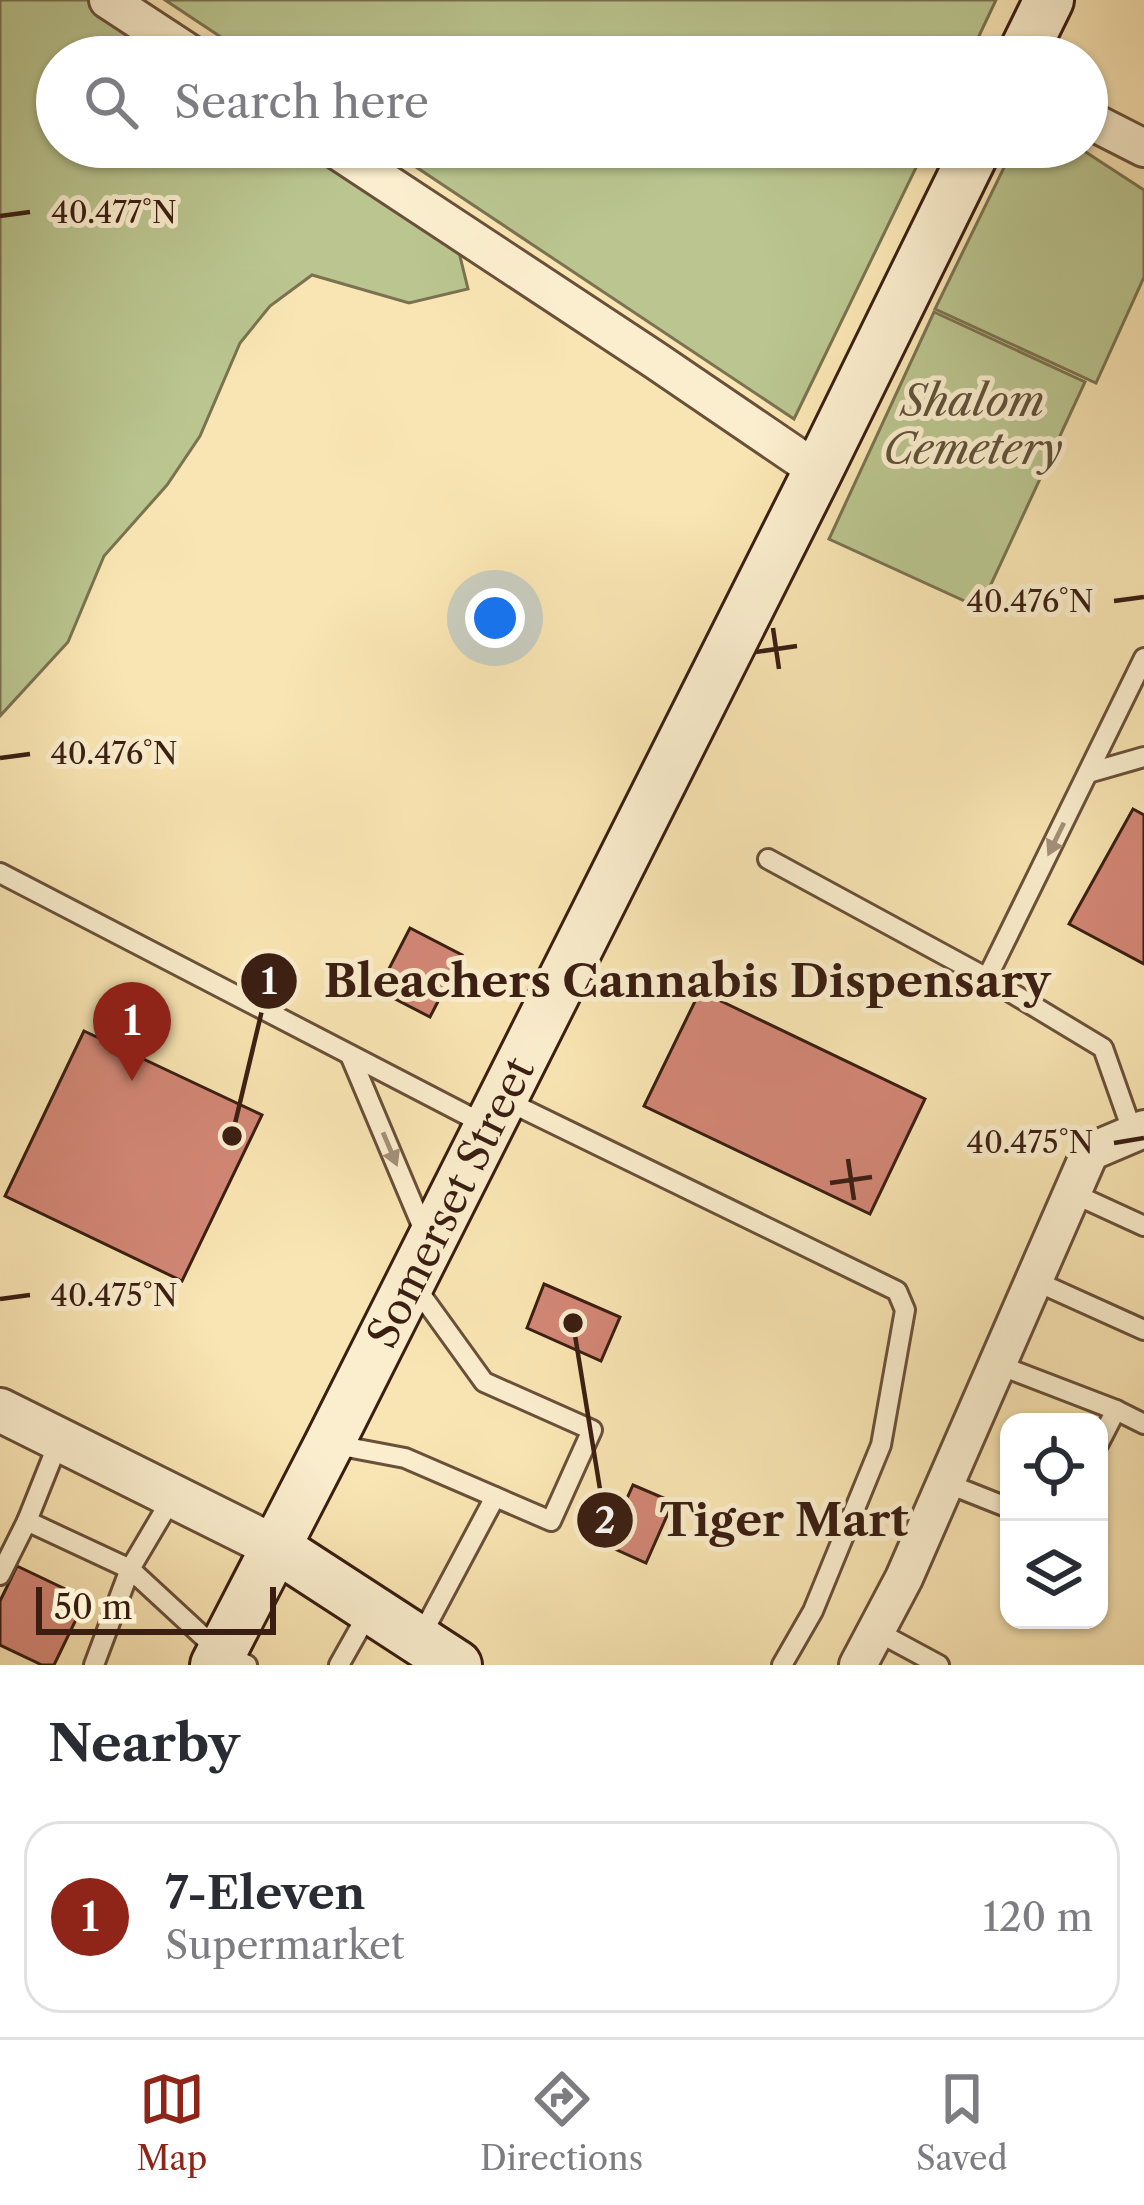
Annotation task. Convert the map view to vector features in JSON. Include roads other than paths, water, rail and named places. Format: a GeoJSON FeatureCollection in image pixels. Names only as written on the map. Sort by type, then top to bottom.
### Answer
{"type":"FeatureCollection","features":[{"type":"Feature","properties":{"kind":"main road"},"geometry":{"type":"LineString","coordinates":[[1031,36],[1049,0]]}},
{"type":"Feature","properties":{"kind":"main road","name":"Somerset Street"},"geometry":{"type":"LineString","coordinates":[[228,1661],[277,1548],[967,168]]}},
{"type":"Feature","properties":{"kind":"main road"},"geometry":{"type":"LineString","coordinates":[[277,1548],[437,1653]]}},
{"type":"Feature","properties":{"kind":"street"},"geometry":{"type":"LineString","coordinates":[[108,0],[163,36]]}},
{"type":"Feature","properties":{"kind":"street"},"geometry":{"type":"LineString","coordinates":[[1108,130],[1144,148]]}},
{"type":"Feature","properties":{"kind":"street"},"geometry":{"type":"LineString","coordinates":[[364,168],[818,471]]}},
{"type":"Feature","properties":{"kind":"street"},"geometry":{"type":"LineString","coordinates":[[858,1665],[904,1578],[1090,1152],[1138,1131]]}},
{"type":"Feature","properties":{"kind":"street"},"geometry":{"type":"LineString","coordinates":[[0,1410],[277,1548]]}},
{"type":"Feature","properties":{"kind":"lane"},"geometry":{"type":"LineString","coordinates":[[987,979],[1144,658]]}},
{"type":"Feature","properties":{"kind":"lane"},"geometry":{"type":"LineString","coordinates":[[1088,773],[1144,757]]}},
{"type":"Feature","properties":{"kind":"lane"},"geometry":{"type":"LineString","coordinates":[[768,859],[1103,1048],[1138,1131]]}},
{"type":"Feature","properties":{"kind":"lane"},"geometry":{"type":"LineString","coordinates":[[0,873],[350,1055],[495,1113],[897,1291],[905,1310],[881,1445],[813,1611],[782,1665]]}},
{"type":"Feature","properties":{"kind":"lane"},"geometry":{"type":"LineString","coordinates":[[329,1444],[405,1458],[551,1521],[592,1430],[484,1382],[421,1262],[350,1055]]}},
{"type":"Feature","properties":{"kind":"lane"},"geometry":{"type":"LineString","coordinates":[[1072,1193],[1144,1226]]}},
{"type":"Feature","properties":{"kind":"lane"},"geometry":{"type":"LineString","coordinates":[[1033,1280],[1144,1330]]}},
{"type":"Feature","properties":{"kind":"lane"},"geometry":{"type":"LineString","coordinates":[[996,1364],[1144,1424]]}},
{"type":"Feature","properties":{"kind":"lane"},"geometry":{"type":"LineString","coordinates":[[1108,1426],[1116,1410]]}},
{"type":"Feature","properties":{"kind":"lane"},"geometry":{"type":"LineString","coordinates":[[0,1574],[59,1442]]}},
{"type":"Feature","properties":{"kind":"lane"},"geometry":{"type":"LineString","coordinates":[[946,1483],[1000,1504]]}},
{"type":"Feature","properties":{"kind":"lane"},"geometry":{"type":"LineString","coordinates":[[437,1653],[495,1497]]}},
{"type":"Feature","properties":{"kind":"lane"},"geometry":{"type":"LineString","coordinates":[[94,1665],[130,1569],[172,1498]]}},
{"type":"Feature","properties":{"kind":"lane"},"geometry":{"type":"LineString","coordinates":[[27,1521],[130,1569],[228,1661]]}},
{"type":"Feature","properties":{"kind":"lane"},"geometry":{"type":"LineString","coordinates":[[338,1665],[370,1610]]}},
{"type":"Feature","properties":{"kind":"lane"},"geometry":{"type":"LineString","coordinates":[[876,1631],[939,1665]]}},
{"type":"Feature","properties":{"kind":"place","name":"7-Eleven"},"geometry":{"type":"Point","coordinates":[132,1081]}},
{"type":"Feature","properties":{"kind":"place","name":"Bleachers Cannabis Dispensary"},"geometry":{"type":"Point","coordinates":[232,1136]}},
{"type":"Feature","properties":{"kind":"place","name":"Tiger Mart"},"geometry":{"type":"Point","coordinates":[573,1323]}},
{"type":"Feature","properties":{"kind":"park label","name":"Shalom Cemetery"},"geometry":{"type":"Point","coordinates":[973,425]}}]}
